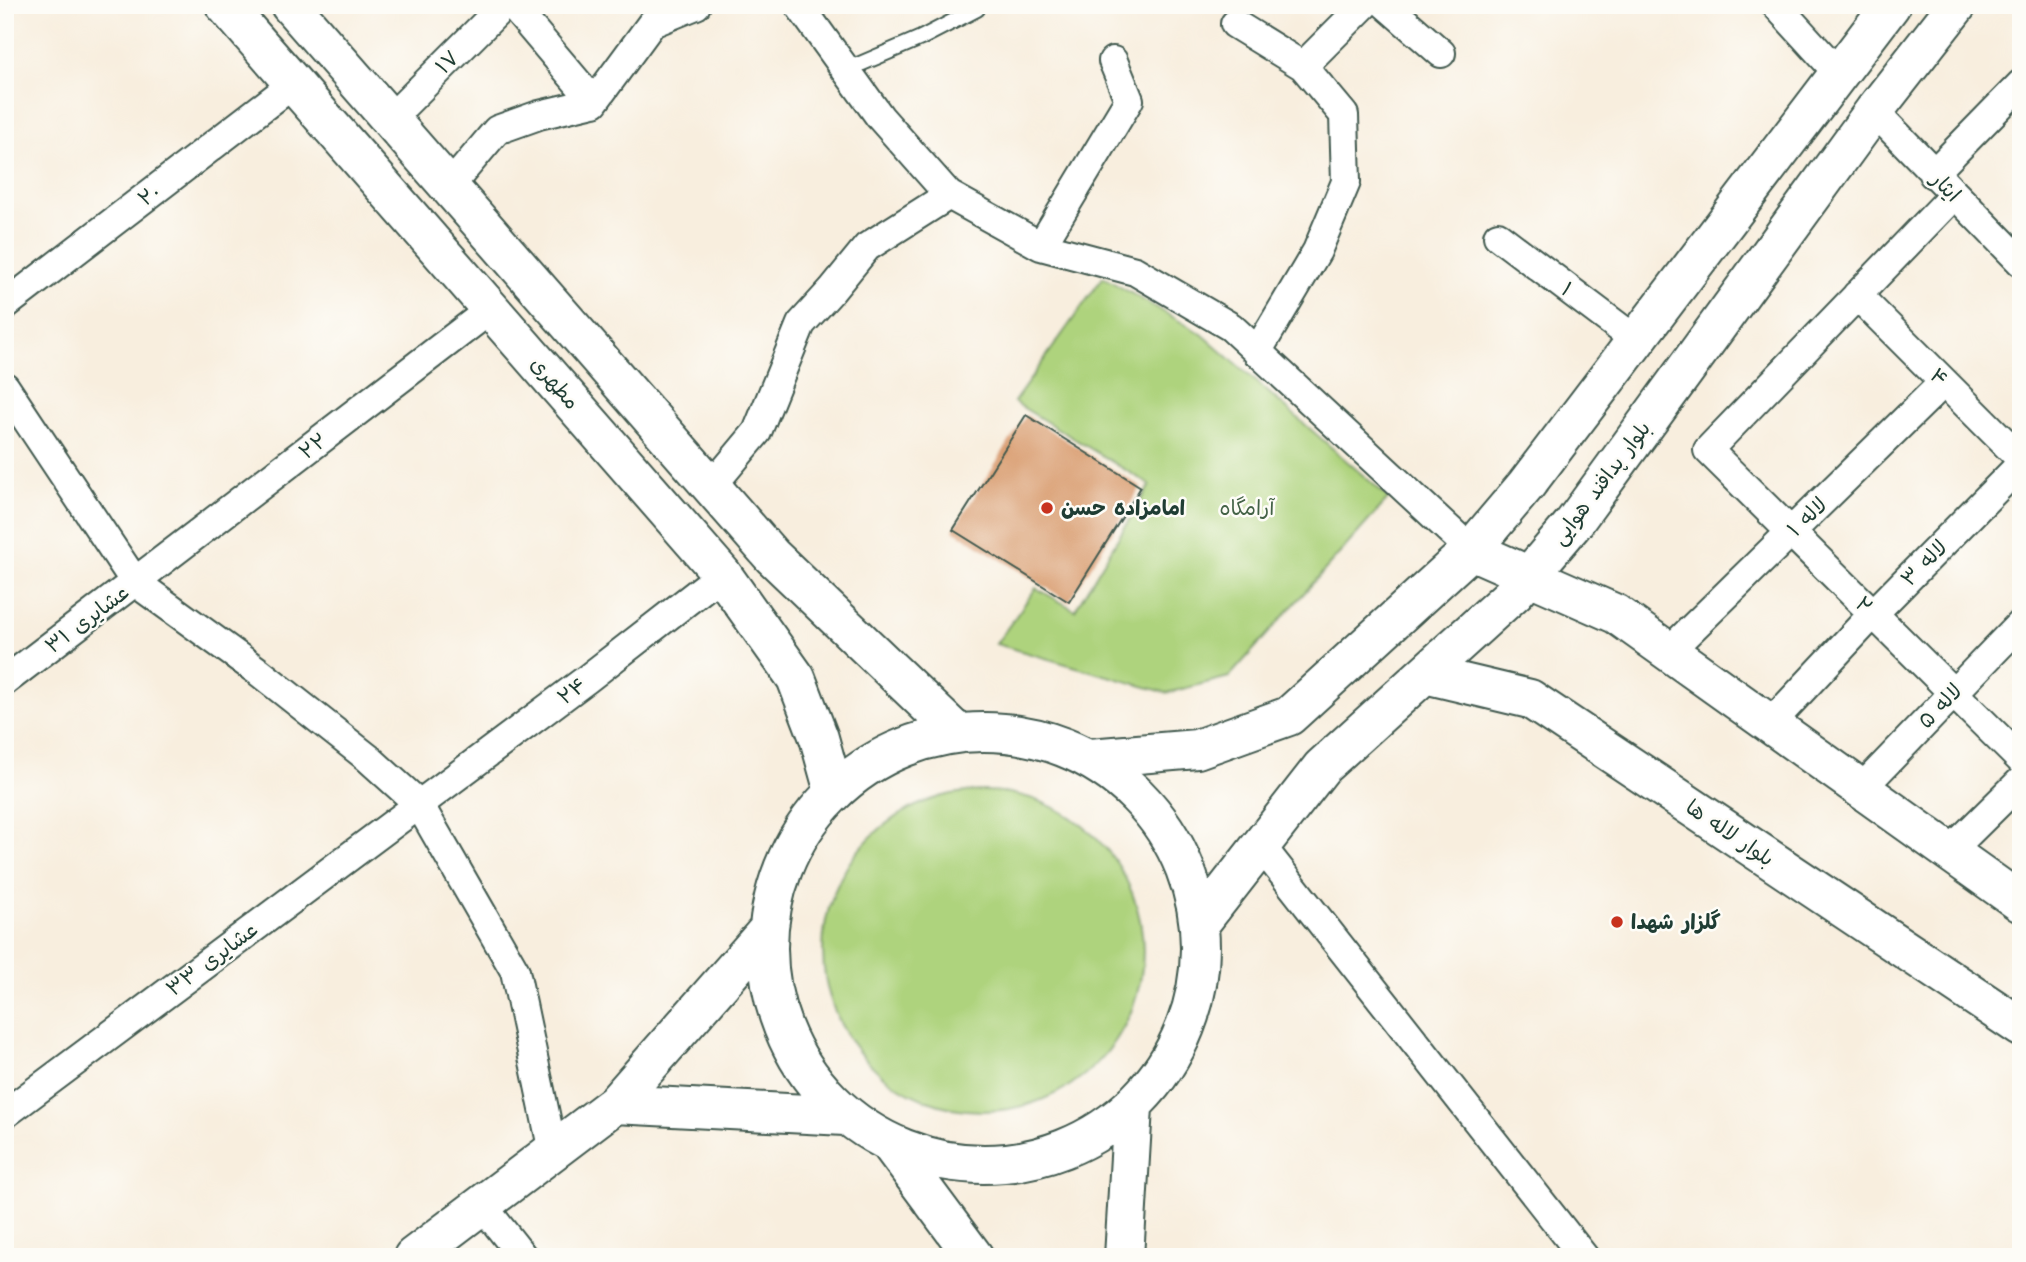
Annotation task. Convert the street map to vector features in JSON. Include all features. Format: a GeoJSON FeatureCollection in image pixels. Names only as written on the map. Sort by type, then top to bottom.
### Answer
{"type":"FeatureCollection","features":[{"type":"Feature","properties":{"kind":"main road","name":"مطهری"},"geometry":{"type":"LineString","coordinates":[[225,5],[722,574],[796,678],[819,738],[834,792]]}},
{"type":"Feature","properties":{"kind":"main road"},"geometry":{"type":"LineString","coordinates":[[290,5],[772,556],[957,733]]}},
{"type":"Feature","properties":{"kind":"main road"},"geometry":{"type":"LineString","coordinates":[[1090,758],[1197,749],[1289,716],[1471,550],[1526,485],[1637,341],[1891,5]]}},
{"type":"Feature","properties":{"kind":"main road","name":"بلوار پدافند هوایی"},"geometry":{"type":"LineString","coordinates":[[1201,922],[1322,767],[1530,575],[1581,512],[1874,111],[1957,5]]}},
{"type":"Feature","properties":{"kind":"main road"},"geometry":{"type":"LineString","coordinates":[[1471,550],[1616,614],[2021,903]]}},
{"type":"Feature","properties":{"kind":"main road","name":"بلوار لاله ها"},"geometry":{"type":"LineString","coordinates":[[1425,674],[1530,699],[2021,1027]]}},
{"type":"Feature","properties":{"kind":"main road"},"geometry":{"type":"LineString","coordinates":[[957,733],[1025,735],[1090,758],[1144,800],[1175,845],[1182,857],[1201,922],[1203,977],[1175,1054],[1133,1107],[1080,1143],[1018,1163],[953,1163],[891,1145],[845,1116],[809,1078],[784,1033],[769,983],[768,932],[778,880],[801,833],[834,792],[871,764],[912,744],[957,733]]}},
{"type":"Feature","properties":{"kind":"main road"},"geometry":{"type":"LineString","coordinates":[[413,1257],[615,1104],[768,932]]}},
{"type":"Feature","properties":{"kind":"main road"},"geometry":{"type":"LineString","coordinates":[[615,1104],[845,1116]]}},
{"type":"Feature","properties":{"kind":"main road"},"geometry":{"type":"LineString","coordinates":[[1124,1257],[1133,1107]]}},
{"type":"Feature","properties":{"kind":"main road"},"geometry":{"type":"LineString","coordinates":[[891,1145],[974,1257]]}},
{"type":"Feature","properties":{"kind":"street","name":"۱۷"},"geometry":{"type":"LineString","coordinates":[[390,119],[505,5]]}},
{"type":"Feature","properties":{"kind":"street"},"geometry":{"type":"LineString","coordinates":[[512,5],[593,102]]}},
{"type":"Feature","properties":{"kind":"street"},"geometry":{"type":"LineString","coordinates":[[449,187],[497,130],[539,115],[593,102],[652,23],[696,5]]}},
{"type":"Feature","properties":{"kind":"street"},"geometry":{"type":"LineString","coordinates":[[799,5],[880,117],[949,195],[1041,246],[1136,271],[1231,327],[1471,550]]}},
{"type":"Feature","properties":{"kind":"street"},"geometry":{"type":"LineString","coordinates":[[1303,66],[1364,5]]}},
{"type":"Feature","properties":{"kind":"street"},"geometry":{"type":"LineString","coordinates":[[1386,5],[1441,54]]}},
{"type":"Feature","properties":{"kind":"street"},"geometry":{"type":"LineString","coordinates":[[1776,5],[1839,73]]}},
{"type":"Feature","properties":{"kind":"street"},"geometry":{"type":"LineString","coordinates":[[1235,24],[1303,66],[1343,115],[1346,182],[1317,251],[1257,352]]}},
{"type":"Feature","properties":{"kind":"street"},"geometry":{"type":"LineString","coordinates":[[1041,246],[1129,100],[1112,61]]}},
{"type":"Feature","properties":{"kind":"street","name":"۲۰"},"geometry":{"type":"LineString","coordinates":[[5,305],[293,84]]}},
{"type":"Feature","properties":{"kind":"street"},"geometry":{"type":"LineString","coordinates":[[1933,174],[2021,84]]}},
{"type":"Feature","properties":{"kind":"street","name":"ایثار"},"geometry":{"type":"LineString","coordinates":[[1874,111],[2021,262]]}},
{"type":"Feature","properties":{"kind":"street"},"geometry":{"type":"LineString","coordinates":[[711,487],[757,432],[801,324],[867,247],[949,195]]}},
{"type":"Feature","properties":{"kind":"street"},"geometry":{"type":"LineString","coordinates":[[1857,295],[1954,195]]}},
{"type":"Feature","properties":{"kind":"street","name":"۱"},"geometry":{"type":"LineString","coordinates":[[1498,236],[1637,341]]}},
{"type":"Feature","properties":{"kind":"street","name":"۴"},"geometry":{"type":"LineString","coordinates":[[1857,295],[2021,462]]}},
{"type":"Feature","properties":{"kind":"street","name":"۲"},"geometry":{"type":"LineString","coordinates":[[1857,295],[1708,450],[2021,760]]}},
{"type":"Feature","properties":{"kind":"street","name":"۲۲"},"geometry":{"type":"LineString","coordinates":[[135,582],[491,309]]}},
{"type":"Feature","properties":{"kind":"street","name":"لاله ۱"},"geometry":{"type":"LineString","coordinates":[[1669,651],[1944,382]]}},
{"type":"Feature","properties":{"kind":"street"},"geometry":{"type":"LineString","coordinates":[[5,387],[135,582],[259,672],[368,758],[419,804],[514,971],[553,1152]]}},
{"type":"Feature","properties":{"kind":"street","name":"لاله ۳"},"geometry":{"type":"LineString","coordinates":[[1770,724],[2021,462]]}},
{"type":"Feature","properties":{"kind":"street","name":"۲۴"},"geometry":{"type":"LineString","coordinates":[[419,804],[722,574]]}},
{"type":"Feature","properties":{"kind":"street","name":"عشایری ۳۱"},"geometry":{"type":"LineString","coordinates":[[5,681],[135,582]]}},
{"type":"Feature","properties":{"kind":"street","name":"لاله ۵"},"geometry":{"type":"LineString","coordinates":[[1861,789],[2021,623]]}},
{"type":"Feature","properties":{"kind":"street"},"geometry":{"type":"LineString","coordinates":[[1949,852],[2021,781]]}},
{"type":"Feature","properties":{"kind":"street","name":"عشایری ۳۳"},"geometry":{"type":"LineString","coordinates":[[5,1114],[419,804]]}},
{"type":"Feature","properties":{"kind":"street"},"geometry":{"type":"LineString","coordinates":[[1261,846],[1584,1257]]}},
{"type":"Feature","properties":{"kind":"street"},"geometry":{"type":"LineString","coordinates":[[482,1205],[523,1257]]}},
{"type":"Feature","properties":{"kind":"lane"},"geometry":{"type":"LineString","coordinates":[[846,70],[920,38],[977,9],[976,5]]}},
{"type":"Feature","properties":{"kind":"green space","name":"آرامگاه"},"geometry":{"type":"Polygon","coordinates":[[[1103,277],[1202,334],[1389,498],[1229,677],[1167,693],[996,644],[1036,588],[1075,610],[1150,485],[1014,402],[1103,277]]]}},
{"type":"Feature","properties":{"kind":"green space"},"geometry":{"type":"Polygon","coordinates":[[[967,791],[999,791],[1030,798],[1059,810],[1085,827],[1107,849],[1124,875],[1136,904],[1143,935],[1143,967],[1136,998],[1124,1027],[1107,1053],[1085,1075],[1059,1092],[1030,1104],[999,1111],[967,1111],[936,1104],[907,1092],[881,1075],[859,1053],[842,1027],[830,998],[823,967],[823,935],[830,904],[842,875],[859,849],[881,827],[907,810],[936,798],[967,791]]]}},
{"type":"Feature","properties":{"kind":"building","name":"امامزاده حسن"},"geometry":{"type":"Polygon","coordinates":[[[1026,415],[1141,487],[1069,602],[953,530],[1026,415]]]}},
{"type":"Feature","properties":{"kind":"place","name":"امامزاده حسن"},"geometry":{"type":"Point","coordinates":[1047,508]}},
{"type":"Feature","properties":{"kind":"place","name":"گلزار شهدا"},"geometry":{"type":"Point","coordinates":[1617,922]}}]}
